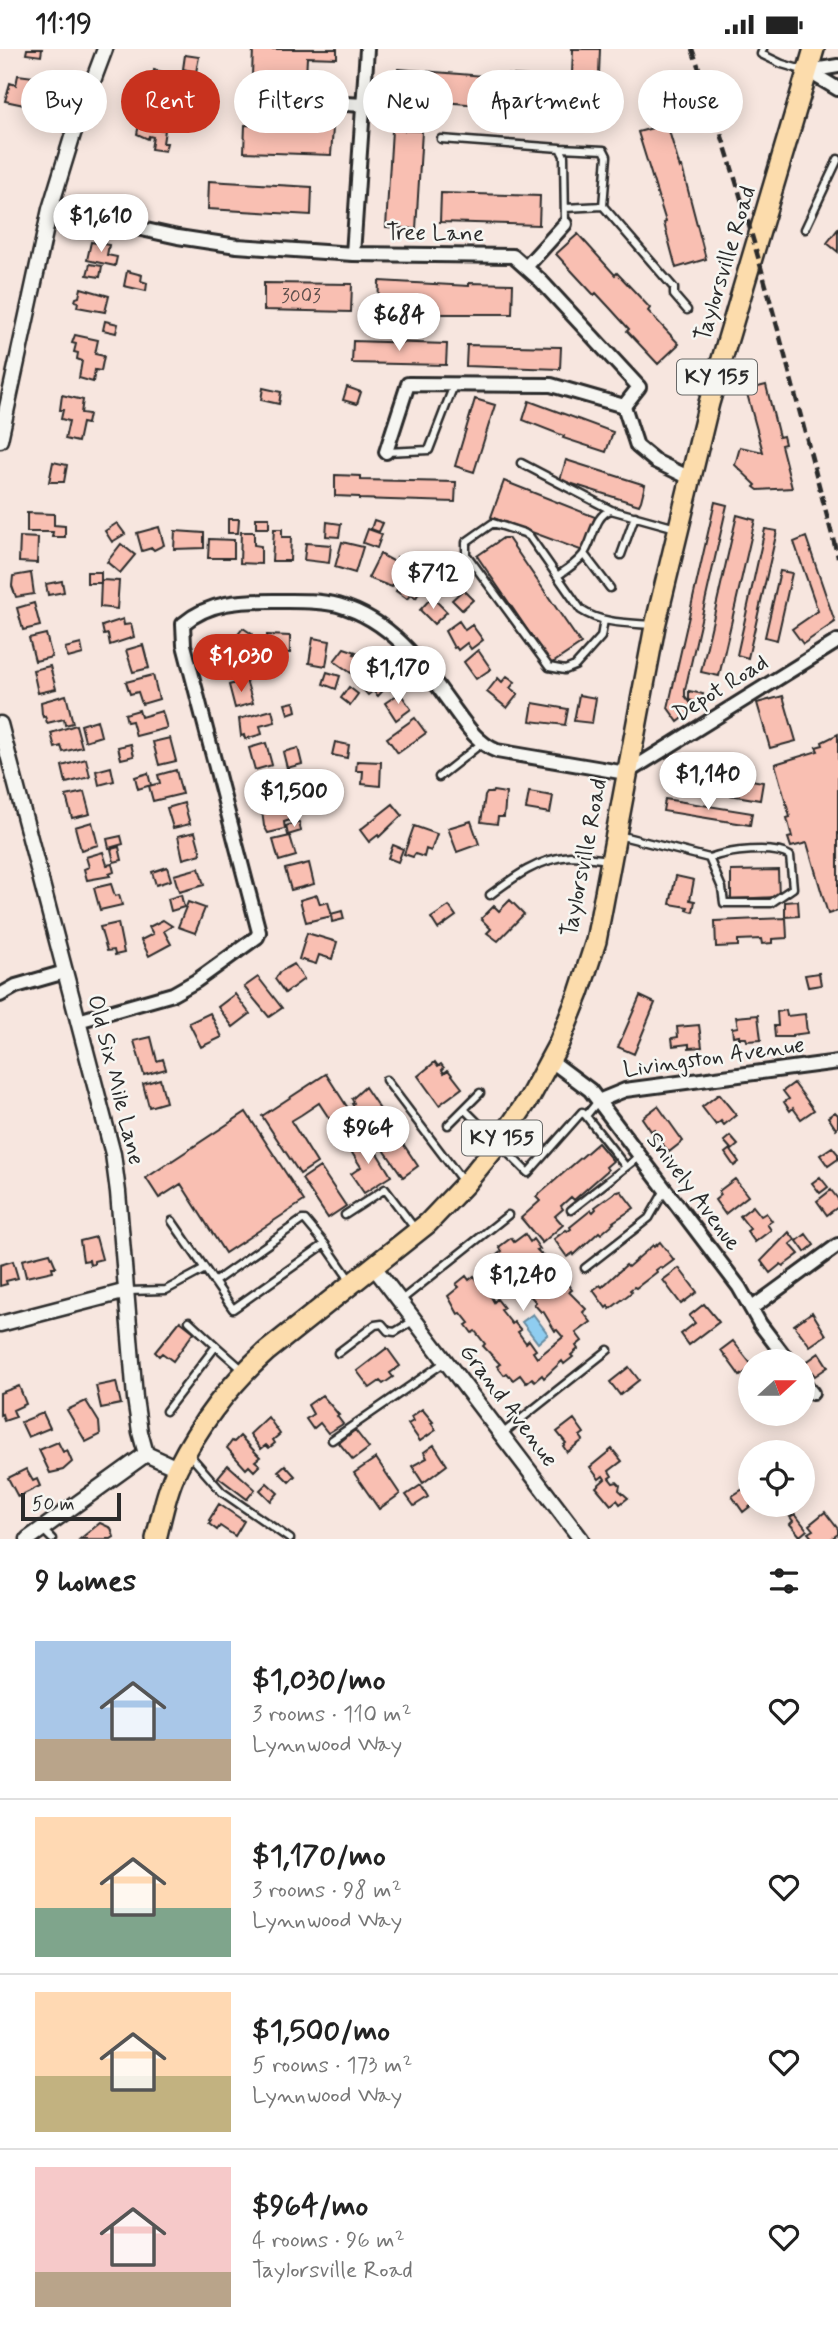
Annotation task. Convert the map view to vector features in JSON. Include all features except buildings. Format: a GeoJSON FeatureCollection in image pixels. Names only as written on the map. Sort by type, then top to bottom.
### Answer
{"type":"FeatureCollection","features":[{"type":"Feature","properties":{"kind":"main road","name":"Taylorsville Road"},"geometry":{"type":"LineString","coordinates":[[156,1539],[182,1460],[205,1421],[244,1371],[295,1327],[417,1231],[465,1184],[498,1144],[530,1097],[550,1060],[584,980],[596,941],[655,626],[690,478],[709,403],[814,49]]}},
{"type":"Feature","properties":{"kind":"street"},"geometry":{"type":"LineString","coordinates":[[0,440],[50,209],[69,146],[104,49]]}},
{"type":"Feature","properties":{"kind":"street"},"geometry":{"type":"LineString","coordinates":[[366,70],[367,49]]}},
{"type":"Feature","properties":{"kind":"street"},"geometry":{"type":"LineString","coordinates":[[808,71],[838,66]]}},
{"type":"Feature","properties":{"kind":"street"},"geometry":{"type":"LineString","coordinates":[[808,71],[838,89]]}},
{"type":"Feature","properties":{"kind":"street"},"geometry":{"type":"LineString","coordinates":[[353,254],[363,119]]}},
{"type":"Feature","properties":{"kind":"street","name":"Tree Lane"},"geometry":{"type":"LineString","coordinates":[[50,209],[178,237],[237,246],[353,254],[513,256],[639,387],[624,406]]}},
{"type":"Feature","properties":{"kind":"street"},"geometry":{"type":"LineString","coordinates":[[526,267],[565,224]]}},
{"type":"Feature","properties":{"kind":"street"},"geometry":{"type":"LineString","coordinates":[[386,452],[408,384],[551,385],[624,406],[637,446],[655,461],[690,478]]}},
{"type":"Feature","properties":{"kind":"street"},"geometry":{"type":"LineString","coordinates":[[78,1021],[160,998],[185,988],[257,937],[259,932],[184,645],[183,624],[191,617],[217,605],[238,601],[324,603],[355,611],[378,623],[411,651],[469,730],[482,743],[497,751],[626,773]]}},
{"type":"Feature","properties":{"kind":"street","name":"Depot Road"},"geometry":{"type":"LineString","coordinates":[[626,773],[838,641]]}},
{"type":"Feature","properties":{"kind":"street","name":"Old Six Mile Lane"},"geometry":{"type":"LineString","coordinates":[[0,724],[113,1154],[135,1398],[146,1454]]}},
{"type":"Feature","properties":{"kind":"street"},"geometry":{"type":"LineString","coordinates":[[0,995],[16,986],[65,972]]}},
{"type":"Feature","properties":{"kind":"street","name":"Snively Avenue"},"geometry":{"type":"LineString","coordinates":[[550,1060],[590,1090],[752,1308],[779,1349]]}},
{"type":"Feature","properties":{"kind":"street","name":"Livingston Avenue"},"geometry":{"type":"LineString","coordinates":[[598,1101],[625,1090],[838,1062]]}},
{"type":"Feature","properties":{"kind":"street"},"geometry":{"type":"LineString","coordinates":[[752,1308],[838,1245]]}},
{"type":"Feature","properties":{"kind":"street","name":"Grand Avenue"},"geometry":{"type":"LineString","coordinates":[[373,1267],[581,1539]]}},
{"type":"Feature","properties":{"kind":"street"},"geometry":{"type":"LineString","coordinates":[[0,1324],[127,1291]]}},
{"type":"Feature","properties":{"kind":"street"},"geometry":{"type":"LineString","coordinates":[[28,1539],[47,1534],[146,1454],[182,1460]]}},
{"type":"Feature","properties":{"kind":"lane"},"geometry":{"type":"LineString","coordinates":[[761,51],[782,64],[808,71]]}},
{"type":"Feature","properties":{"kind":"lane"},"geometry":{"type":"LineString","coordinates":[[441,139],[604,150],[607,156],[603,206],[674,288],[674,295],[687,310]]}},
{"type":"Feature","properties":{"kind":"lane"},"geometry":{"type":"LineString","coordinates":[[560,148],[564,156],[565,224]]}},
{"type":"Feature","properties":{"kind":"lane"},"geometry":{"type":"LineString","coordinates":[[805,229],[838,159]]}},
{"type":"Feature","properties":{"kind":"lane"},"geometry":{"type":"LineString","coordinates":[[565,208],[603,206]]}},
{"type":"Feature","properties":{"kind":"lane"},"geometry":{"type":"LineString","coordinates":[[386,452],[429,450],[454,385]]}},
{"type":"Feature","properties":{"kind":"lane"},"geometry":{"type":"LineString","coordinates":[[522,463],[611,510],[678,529]]}},
{"type":"Feature","properties":{"kind":"lane"},"geometry":{"type":"LineString","coordinates":[[557,576],[584,554],[600,516],[611,510]]}},
{"type":"Feature","properties":{"kind":"lane"},"geometry":{"type":"LineString","coordinates":[[621,555],[635,516]]}},
{"type":"Feature","properties":{"kind":"lane"},"geometry":{"type":"LineString","coordinates":[[604,620],[601,637],[575,666],[565,670],[549,667],[466,554],[466,542],[493,523],[524,533],[581,610],[604,620],[655,626]]}},
{"type":"Feature","properties":{"kind":"lane"},"geometry":{"type":"LineString","coordinates":[[584,554],[610,588]]}},
{"type":"Feature","properties":{"kind":"lane"},"geometry":{"type":"LineString","coordinates":[[439,777],[482,743]]}},
{"type":"Feature","properties":{"kind":"lane"},"geometry":{"type":"LineString","coordinates":[[616,835],[709,858],[723,853],[782,850],[790,856],[793,888],[771,903],[724,903],[722,888],[709,858]]}},
{"type":"Feature","properties":{"kind":"lane"},"geometry":{"type":"LineString","coordinates":[[490,895],[525,869],[550,861],[570,856],[611,860]]}},
{"type":"Feature","properties":{"kind":"lane"},"geometry":{"type":"LineString","coordinates":[[386,1080],[465,1184]]}},
{"type":"Feature","properties":{"kind":"lane"},"geometry":{"type":"LineString","coordinates":[[448,1125],[480,1093]]}},
{"type":"Feature","properties":{"kind":"lane"},"geometry":{"type":"LineString","coordinates":[[586,1117],[598,1101]]}},
{"type":"Feature","properties":{"kind":"lane"},"geometry":{"type":"LineString","coordinates":[[464,1109],[528,1173],[582,1112],[626,1167]]}},
{"type":"Feature","properties":{"kind":"lane"},"geometry":{"type":"LineString","coordinates":[[571,1210],[640,1156]]}},
{"type":"Feature","properties":{"kind":"lane"},"geometry":{"type":"LineString","coordinates":[[345,1215],[386,1189],[417,1231]]}},
{"type":"Feature","properties":{"kind":"lane"},"geometry":{"type":"LineString","coordinates":[[585,1268],[649,1218],[665,1190]]}},
{"type":"Feature","properties":{"kind":"lane"},"geometry":{"type":"LineString","coordinates":[[400,1301],[508,1215]]}},
{"type":"Feature","properties":{"kind":"lane"},"geometry":{"type":"LineString","coordinates":[[214,1282],[305,1220],[353,1283]]}},
{"type":"Feature","properties":{"kind":"lane"},"geometry":{"type":"LineString","coordinates":[[172,1221],[235,1309],[325,1244]]}},
{"type":"Feature","properties":{"kind":"lane"},"geometry":{"type":"LineString","coordinates":[[127,1291],[166,1290],[205,1269]]}},
{"type":"Feature","properties":{"kind":"lane"},"geometry":{"type":"LineString","coordinates":[[338,1353],[375,1325],[382,1324],[388,1331],[395,1332],[415,1320]]}},
{"type":"Feature","properties":{"kind":"lane"},"geometry":{"type":"LineString","coordinates":[[189,1321],[244,1371]]}},
{"type":"Feature","properties":{"kind":"lane"},"geometry":{"type":"LineString","coordinates":[[166,1411],[216,1346]]}},
{"type":"Feature","properties":{"kind":"lane"},"geometry":{"type":"LineString","coordinates":[[502,1434],[608,1350]]}},
{"type":"Feature","properties":{"kind":"lane"},"geometry":{"type":"LineString","coordinates":[[332,1440],[446,1361]]}},
{"type":"Feature","properties":{"kind":"lane"},"geometry":{"type":"LineString","coordinates":[[182,1460],[222,1492],[290,1539]]}},
{"type":"Feature","properties":{"kind":"water"},"geometry":{"type":"Polygon","coordinates":[[[533,1314],[548,1334],[538,1343],[522,1322],[533,1314]]]}},
{"type":"Feature","properties":{"kind":"railway"},"geometry":{"type":"LineString","coordinates":[[692,49],[734,174],[838,557]]}}]}
